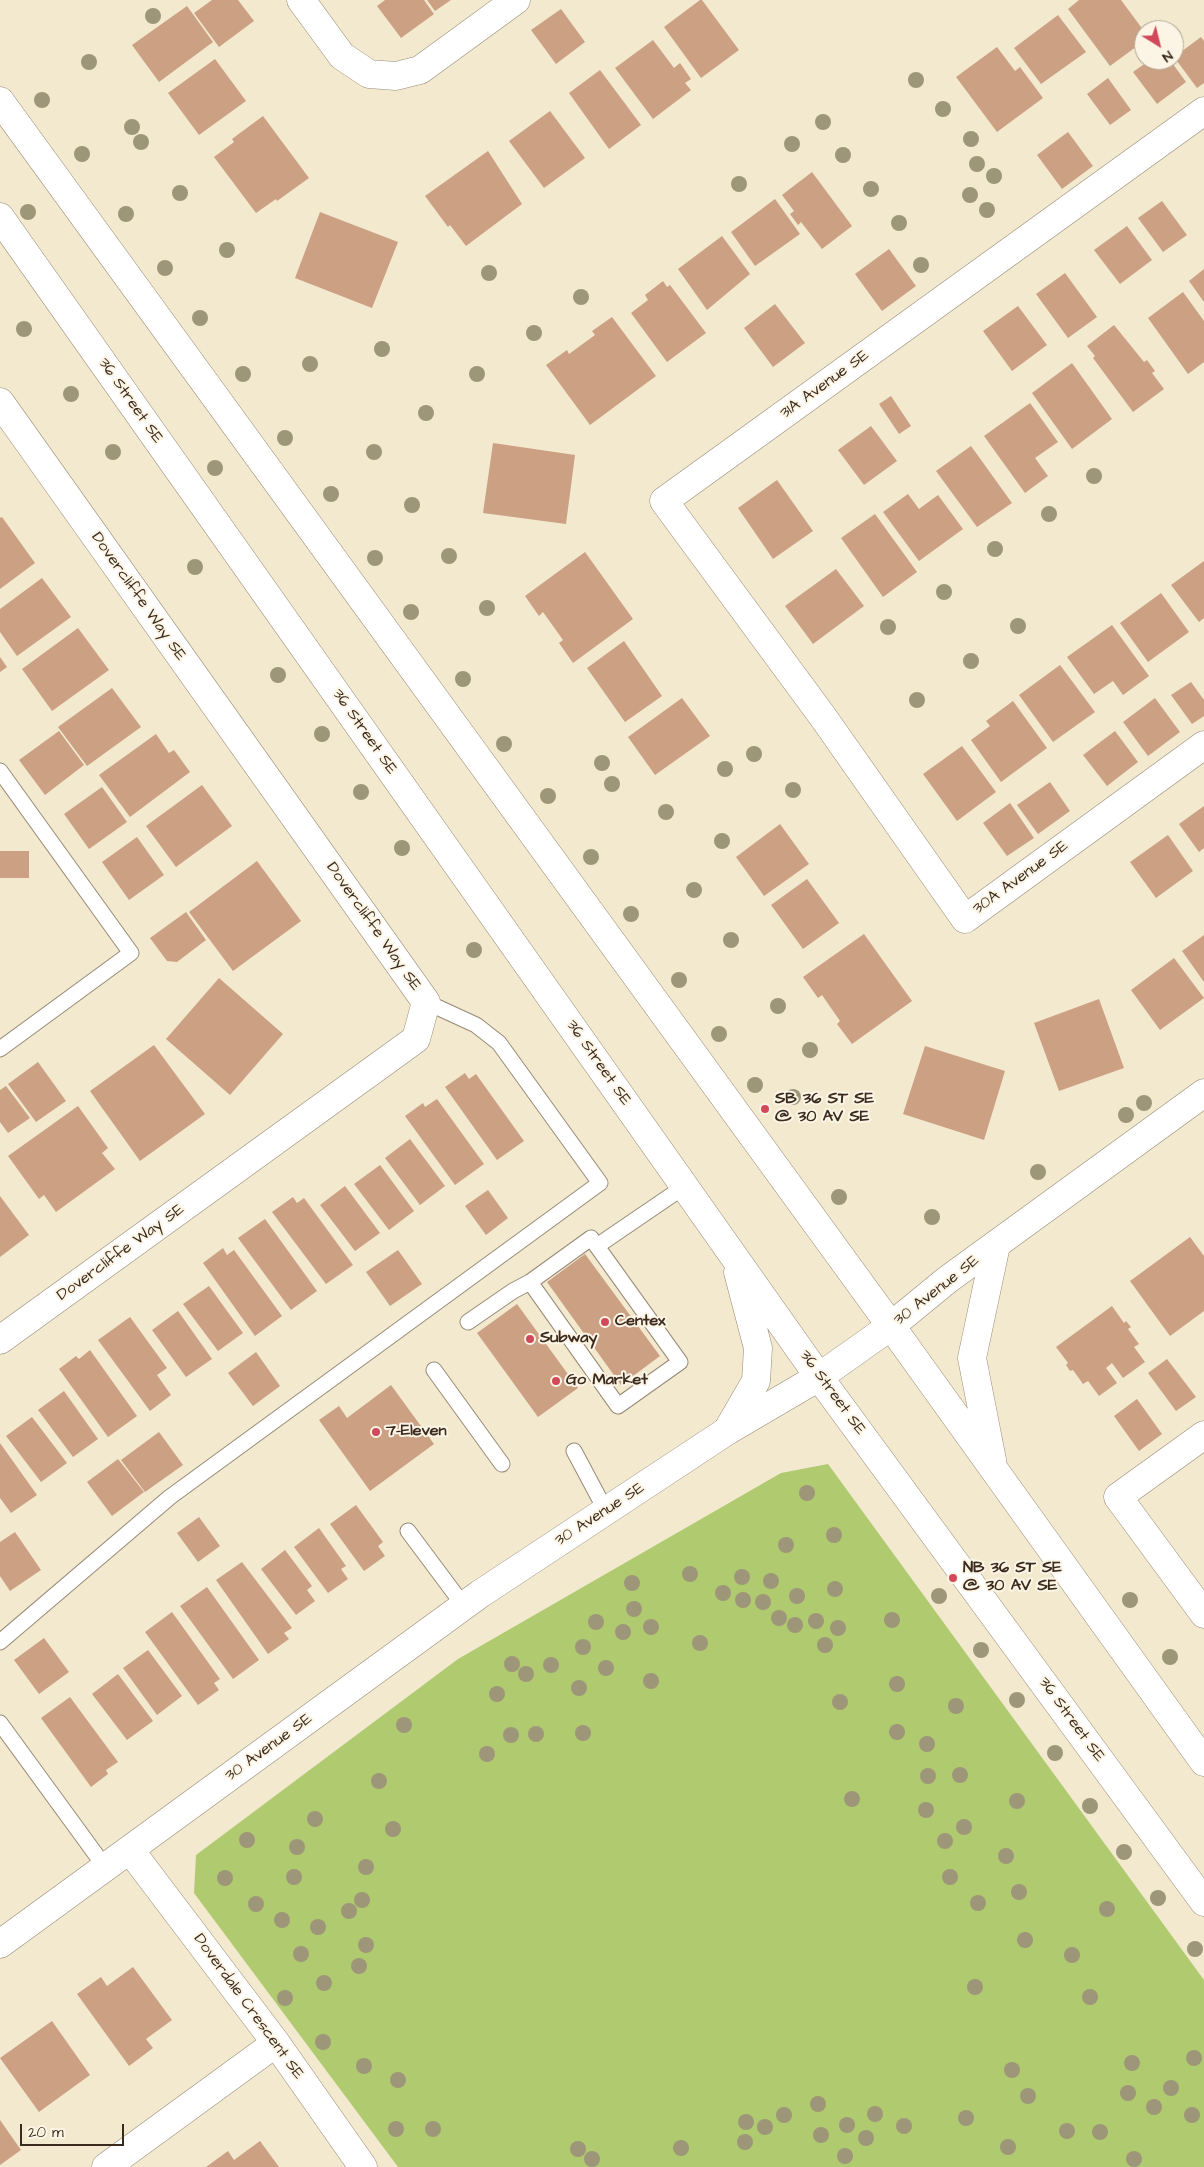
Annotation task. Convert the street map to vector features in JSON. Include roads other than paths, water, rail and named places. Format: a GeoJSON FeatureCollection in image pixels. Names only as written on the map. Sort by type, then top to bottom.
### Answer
{"type":"FeatureCollection","features":[{"type":"Feature","properties":{"kind":"street"},"geometry":{"type":"LineString","coordinates":[[301,0],[342,56],[369,74],[396,76],[420,70],[516,0]]}},
{"type":"Feature","properties":{"kind":"street"},"geometry":{"type":"LineString","coordinates":[[0,101],[891,1326],[1204,1762]]}},
{"type":"Feature","properties":{"kind":"street","name":"31A Avenue SE"},"geometry":{"type":"LineString","coordinates":[[823,717],[664,501],[1204,111]]}},
{"type":"Feature","properties":{"kind":"street","name":"36 Street SE"},"geometry":{"type":"LineString","coordinates":[[0,217],[820,1377],[1204,1902]]}},
{"type":"Feature","properties":{"kind":"street","name":"Dovercliffe Way SE"},"geometry":{"type":"LineString","coordinates":[[0,402],[426,1002],[416,1039],[0,1340]]}},
{"type":"Feature","properties":{"kind":"street","name":"30A Avenue SE"},"geometry":{"type":"LineString","coordinates":[[823,717],[965,919],[1204,745]]}},
{"type":"Feature","properties":{"kind":"street","name":"30 Avenue SE"},"geometry":{"type":"LineString","coordinates":[[0,1944],[464,1606],[727,1431],[820,1377],[891,1326],[947,1280],[1204,1093]]}},
{"type":"Feature","properties":{"kind":"street"},"geometry":{"type":"LineString","coordinates":[[994,1469],[972,1358],[996,1245]]}},
{"type":"Feature","properties":{"kind":"street"},"geometry":{"type":"LineString","coordinates":[[727,1431],[756,1381],[758,1348],[733,1254]]}},
{"type":"Feature","properties":{"kind":"street"},"geometry":{"type":"LineString","coordinates":[[1204,1435],[1118,1497],[1204,1614]]}},
{"type":"Feature","properties":{"kind":"street","name":"Doverdale Crescent SE"},"geometry":{"type":"LineString","coordinates":[[130,1850],[276,2043],[363,2167]]}},
{"type":"Feature","properties":{"kind":"street"},"geometry":{"type":"LineString","coordinates":[[106,2167],[276,2043]]}},
{"type":"Feature","properties":{"kind":"lane"},"geometry":{"type":"LineString","coordinates":[[0,771],[131,953],[0,1049]]}},
{"type":"Feature","properties":{"kind":"lane"},"geometry":{"type":"LineString","coordinates":[[0,1642],[170,1497],[600,1183],[499,1043],[476,1025],[426,1002]]}},
{"type":"Feature","properties":{"kind":"lane"},"geometry":{"type":"LineString","coordinates":[[597,1246],[685,1186]]}},
{"type":"Feature","properties":{"kind":"lane"},"geometry":{"type":"LineString","coordinates":[[468,1322],[512,1291],[530,1282],[592,1238],[618,1287],[644,1323],[680,1362],[618,1406],[593,1359],[567,1322],[530,1282]]}},
{"type":"Feature","properties":{"kind":"lane"},"geometry":{"type":"LineString","coordinates":[[434,1370],[502,1464]]}},
{"type":"Feature","properties":{"kind":"lane"},"geometry":{"type":"LineString","coordinates":[[574,1451],[606,1511]]}},
{"type":"Feature","properties":{"kind":"lane"},"geometry":{"type":"LineString","coordinates":[[408,1531],[464,1606]]}},
{"type":"Feature","properties":{"kind":"lane"},"geometry":{"type":"LineString","coordinates":[[0,1722],[105,1867]]}},
{"type":"Feature","properties":{"kind":"place","name":"SB 36 ST SE @ 30 AV SE"},"geometry":{"type":"Point","coordinates":[765,1109]}},
{"type":"Feature","properties":{"kind":"place","name":"Centex"},"geometry":{"type":"Point","coordinates":[605,1322]}},
{"type":"Feature","properties":{"kind":"place","name":"Subway"},"geometry":{"type":"Point","coordinates":[530,1339]}},
{"type":"Feature","properties":{"kind":"place","name":"Go Market"},"geometry":{"type":"Point","coordinates":[556,1381]}},
{"type":"Feature","properties":{"kind":"place","name":"7-Eleven"},"geometry":{"type":"Point","coordinates":[376,1432]}},
{"type":"Feature","properties":{"kind":"place","name":"NB 36 ST SE @ 30 AV SE"},"geometry":{"type":"Point","coordinates":[953,1578]}}]}
